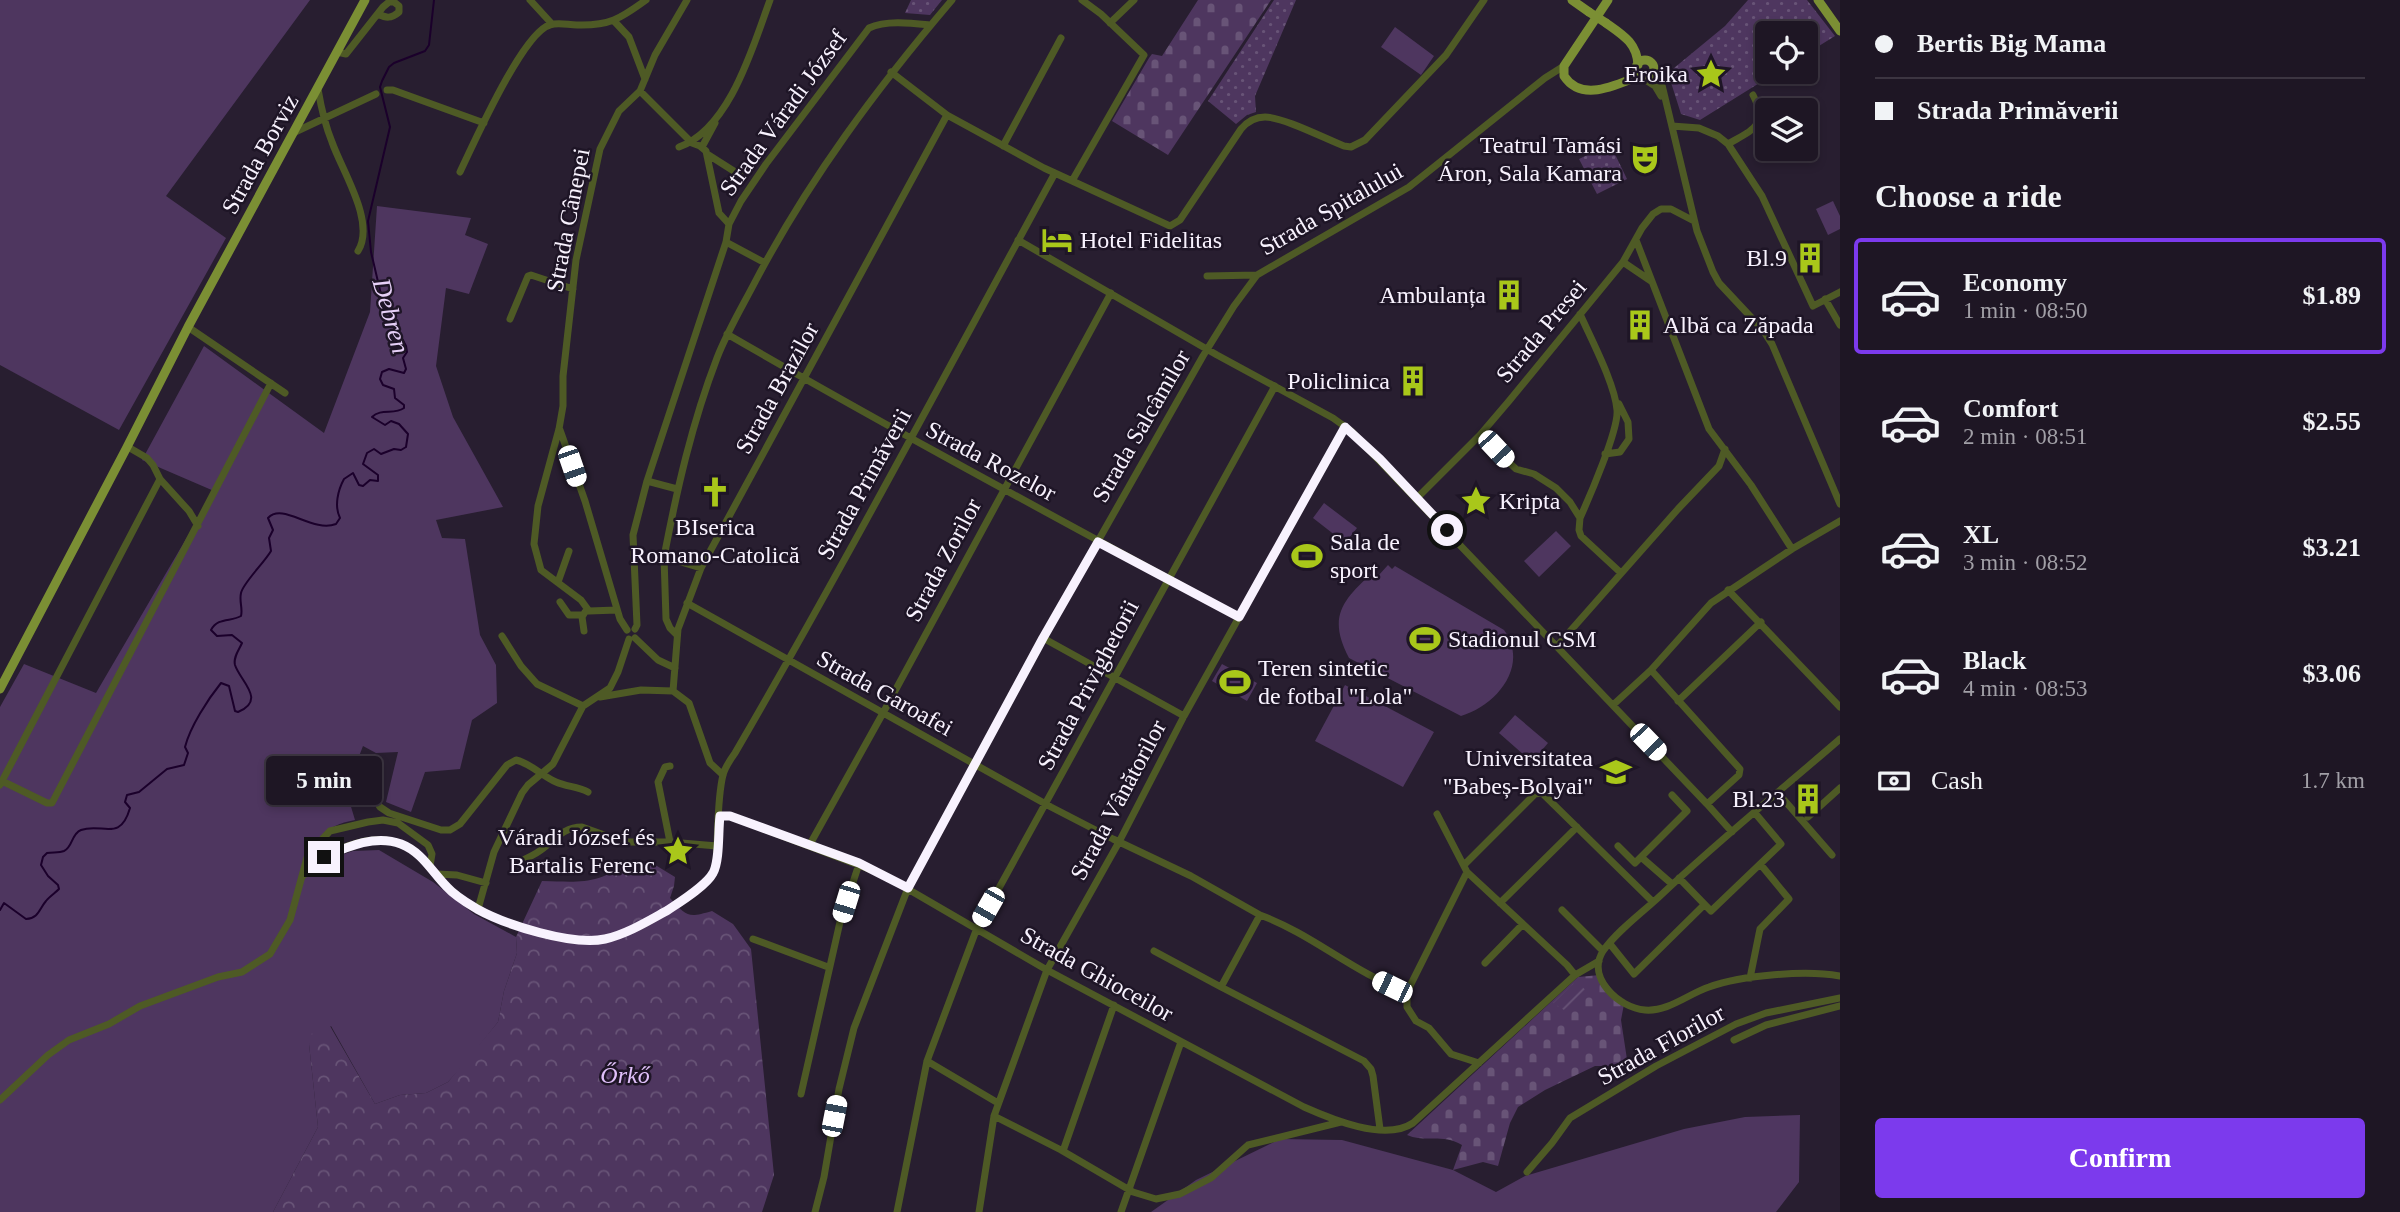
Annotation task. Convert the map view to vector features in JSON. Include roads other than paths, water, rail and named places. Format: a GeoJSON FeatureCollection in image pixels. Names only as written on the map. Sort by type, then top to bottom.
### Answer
{"type":"FeatureCollection","features":[{"type":"Feature","properties":{"kind":"main road","name":"Strada Borviz"},"geometry":{"type":"LineString","coordinates":[[0,689],[188,327],[365,0]]}},
{"type":"Feature","properties":{"kind":"main road"},"geometry":{"type":"LineString","coordinates":[[1572,0],[1630,41],[1636,52],[1639,72]]}},
{"type":"Feature","properties":{"kind":"main road","name":"Strada Spitalului"},"geometry":{"type":"LineString","coordinates":[[1564,66],[1608,0]]}},
{"type":"Feature","properties":{"kind":"main road"},"geometry":{"type":"LineString","coordinates":[[1818,0],[1840,31]]}},
{"type":"Feature","properties":{"kind":"main road"},"geometry":{"type":"LineString","coordinates":[[1564,66],[1565,79],[1578,88],[1593,91],[1613,86],[1639,72],[1652,76],[1655,68],[1648,60],[1642,61],[1639,72]]}},
{"type":"Feature","properties":{"kind":"street"},"geometry":{"type":"LineString","coordinates":[[530,0],[552,24]]}},
{"type":"Feature","properties":{"kind":"street"},"geometry":{"type":"LineString","coordinates":[[460,172],[530,40],[539,30],[552,24],[597,25],[615,22],[646,0]]}},
{"type":"Feature","properties":{"kind":"street","name":"Strada Cânepei"},"geometry":{"type":"LineString","coordinates":[[585,612],[581,600],[541,570],[535,552],[534,537],[544,480],[559,429],[576,260],[600,149],[619,111],[640,91],[655,55],[687,0]]}},
{"type":"Feature","properties":{"kind":"street"},"geometry":{"type":"LineString","coordinates":[[729,224],[719,213],[705,151],[718,117],[747,65],[770,0]]}},
{"type":"Feature","properties":{"kind":"street"},"geometry":{"type":"LineString","coordinates":[[677,635],[666,619],[664,557],[677,489],[694,424],[727,334],[813,181],[891,72],[952,0]]}},
{"type":"Feature","properties":{"kind":"street"},"geometry":{"type":"LineString","coordinates":[[1072,181],[1142,62],[1143,52],[1082,0]]}},
{"type":"Feature","properties":{"kind":"street"},"geometry":{"type":"LineString","coordinates":[[1110,23],[1134,0]]}},
{"type":"Feature","properties":{"kind":"street"},"geometry":{"type":"LineString","coordinates":[[891,72],[947,115],[1003,146],[1170,226],[1180,220],[1241,129],[1250,121],[1261,117],[1275,118],[1344,146],[1357,145],[1365,140],[1446,55],[1484,0]]}},
{"type":"Feature","properties":{"kind":"street"},"geometry":{"type":"LineString","coordinates":[[337,52],[346,54],[378,14]]}},
{"type":"Feature","properties":{"kind":"street"},"geometry":{"type":"LineString","coordinates":[[615,22],[629,37],[645,79]]}},
{"type":"Feature","properties":{"kind":"street","name":"Strada Váradi József"},"geometry":{"type":"LineString","coordinates":[[631,630],[637,625],[634,535],[648,481],[726,242],[729,224],[766,164],[869,28],[878,25],[930,25]]}},
{"type":"Feature","properties":{"kind":"street"},"geometry":{"type":"LineString","coordinates":[[1003,146],[1061,38]]}},
{"type":"Feature","properties":{"kind":"street","name":"Strada Spitalului"},"geometry":{"type":"LineString","coordinates":[[1207,349],[1257,275],[1409,187],[1545,78],[1564,66]]}},
{"type":"Feature","properties":{"kind":"street"},"geometry":{"type":"LineString","coordinates":[[1655,68],[1662,85],[1694,220],[1716,278],[1763,330],[1772,344],[1840,503]]}},
{"type":"Feature","properties":{"kind":"street"},"geometry":{"type":"LineString","coordinates":[[1639,72],[1655,86],[1666,106]]}},
{"type":"Feature","properties":{"kind":"street"},"geometry":{"type":"LineString","coordinates":[[318,89],[324,118],[341,166],[360,205],[363,240],[358,251]]}},
{"type":"Feature","properties":{"kind":"street"},"geometry":{"type":"LineString","coordinates":[[387,90],[484,123]]}},
{"type":"Feature","properties":{"kind":"street"},"geometry":{"type":"LineString","coordinates":[[640,91],[692,143],[740,174]]}},
{"type":"Feature","properties":{"kind":"street"},"geometry":{"type":"LineString","coordinates":[[293,133],[376,94]]}},
{"type":"Feature","properties":{"kind":"street"},"geometry":{"type":"LineString","coordinates":[[1728,144],[1755,129],[1760,119],[1760,109],[1753,95]]}},
{"type":"Feature","properties":{"kind":"street","name":"Strada Brazilor"},"geometry":{"type":"LineString","coordinates":[[673,691],[677,635],[701,568],[947,115]]}},
{"type":"Feature","properties":{"kind":"street"},"geometry":{"type":"LineString","coordinates":[[679,147],[692,143],[718,117]]}},
{"type":"Feature","properties":{"kind":"street"},"geometry":{"type":"LineString","coordinates":[[1672,125],[1699,128],[1718,136],[1728,144],[1762,196],[1813,306],[1840,292]]}},
{"type":"Feature","properties":{"kind":"street","name":"Strada Primăverii"},"geometry":{"type":"LineString","coordinates":[[720,816],[723,775],[911,440],[1055,173]]}},
{"type":"Feature","properties":{"kind":"street","name":"Strada Presei"},"geometry":{"type":"LineString","coordinates":[[1417,498],[1480,435],[1623,262],[1647,219],[1657,210],[1671,209],[1694,220]]}},
{"type":"Feature","properties":{"kind":"street"},"geometry":{"type":"LineString","coordinates":[[1018,240],[1345,427],[1417,498],[1732,832]]}},
{"type":"Feature","properties":{"kind":"street"},"geometry":{"type":"LineString","coordinates":[[1636,240],[1709,429],[1792,549]]}},
{"type":"Feature","properties":{"kind":"street"},"geometry":{"type":"LineString","coordinates":[[726,242],[765,263]]}},
{"type":"Feature","properties":{"kind":"street"},"geometry":{"type":"LineString","coordinates":[[1623,262],[1651,282]]}},
{"type":"Feature","properties":{"kind":"street"},"geometry":{"type":"LineString","coordinates":[[510,318],[530,275],[573,289]]}},
{"type":"Feature","properties":{"kind":"street"},"geometry":{"type":"LineString","coordinates":[[1207,276],[1257,275]]}},
{"type":"Feature","properties":{"kind":"street","name":"Strada Zorilor"},"geometry":{"type":"LineString","coordinates":[[809,846],[1111,293]]}},
{"type":"Feature","properties":{"kind":"street"},"geometry":{"type":"LineString","coordinates":[[1825,299],[1840,325]]}},
{"type":"Feature","properties":{"kind":"street"},"geometry":{"type":"LineString","coordinates":[[1580,314],[1615,398],[1628,422],[1629,439],[1620,452],[1605,454]]}},
{"type":"Feature","properties":{"kind":"street"},"geometry":{"type":"LineString","coordinates":[[188,327],[285,393]]}},
{"type":"Feature","properties":{"kind":"street","name":"Strada Rozelor"},"geometry":{"type":"LineString","coordinates":[[727,334],[911,440],[1239,617]]}},
{"type":"Feature","properties":{"kind":"street","name":"Strada Salcâmilor"},"geometry":{"type":"LineString","coordinates":[[815,1212],[824,1177],[839,1088],[854,1028],[908,888],[1043,638],[1207,349]]}},
{"type":"Feature","properties":{"kind":"street"},"geometry":{"type":"LineString","coordinates":[[160,479],[1,783],[47,803],[52,803],[271,383]]}},
{"type":"Feature","properties":{"kind":"street","name":"Strada Privighetorii"},"geometry":{"type":"LineString","coordinates":[[897,1212],[927,1061],[976,928],[1275,386]]}},
{"type":"Feature","properties":{"kind":"street"},"geometry":{"type":"LineString","coordinates":[[1615,398],[1616,420],[1578,530],[1581,536],[1622,573]]}},
{"type":"Feature","properties":{"kind":"street","name":"Strada Vânătorilor"},"geometry":{"type":"LineString","coordinates":[[979,1212],[994,1116],[1047,970],[1119,842],[1184,716],[1345,427]]}},
{"type":"Feature","properties":{"kind":"street","name":"Strada Cânepei"},"geometry":{"type":"LineString","coordinates":[[559,429],[585,502],[617,610],[631,630]]}},
{"type":"Feature","properties":{"kind":"street"},"geometry":{"type":"LineString","coordinates":[[1480,435],[1516,469],[1534,474],[1556,488],[1570,502],[1580,518]]}},
{"type":"Feature","properties":{"kind":"street"},"geometry":{"type":"LineString","coordinates":[[128,447],[147,458],[160,479],[189,511],[198,526]]}},
{"type":"Feature","properties":{"kind":"street"},"geometry":{"type":"LineString","coordinates":[[1557,646],[1718,466],[1725,449]]}},
{"type":"Feature","properties":{"kind":"street"},"geometry":{"type":"LineString","coordinates":[[1718,466],[1735,463]]}},
{"type":"Feature","properties":{"kind":"street"},"geometry":{"type":"LineString","coordinates":[[648,481],[677,489]]}},
{"type":"Feature","properties":{"kind":"street"},"geometry":{"type":"LineString","coordinates":[[1613,705],[1651,670],[1696,617],[1728,590],[1840,521]]}},
{"type":"Feature","properties":{"kind":"street"},"geometry":{"type":"LineString","coordinates":[[558,582],[569,551]]}},
{"type":"Feature","properties":{"kind":"street"},"geometry":{"type":"LineString","coordinates":[[664,557],[701,568]]}},
{"type":"Feature","properties":{"kind":"street"},"geometry":{"type":"LineString","coordinates":[[1728,590],[1840,707]]}},
{"type":"Feature","properties":{"kind":"street"},"geometry":{"type":"LineString","coordinates":[[559,602],[569,615],[617,610]]}},
{"type":"Feature","properties":{"kind":"street","name":"Strada Garoafei"},"geometry":{"type":"LineString","coordinates":[[687,603],[1046,804],[1191,876],[1260,915],[1280,923],[1368,975],[1407,992]]}},
{"type":"Feature","properties":{"kind":"street"},"geometry":{"type":"LineString","coordinates":[[583,631],[582,617],[585,612]]}},
{"type":"Feature","properties":{"kind":"street"},"geometry":{"type":"LineString","coordinates":[[1678,701],[1761,622]]}},
{"type":"Feature","properties":{"kind":"street"},"geometry":{"type":"LineString","coordinates":[[631,630],[625,634],[659,660],[675,668]]}},
{"type":"Feature","properties":{"kind":"street"},"geometry":{"type":"LineString","coordinates":[[502,636],[521,666],[537,684],[583,706]]}},
{"type":"Feature","properties":{"kind":"street"},"geometry":{"type":"LineString","coordinates":[[1043,638],[1184,716]]}},
{"type":"Feature","properties":{"kind":"street"},"geometry":{"type":"LineString","coordinates":[[478,909],[494,852],[522,793],[553,764],[583,706],[599,697],[614,681],[632,639]]}},
{"type":"Feature","properties":{"kind":"street"},"geometry":{"type":"LineString","coordinates":[[1651,670],[1740,769],[1739,775],[1707,804]]}},
{"type":"Feature","properties":{"kind":"street"},"geometry":{"type":"LineString","coordinates":[[599,697],[641,690],[673,691],[689,703],[710,764],[723,775]]}},
{"type":"Feature","properties":{"kind":"street"},"geometry":{"type":"LineString","coordinates":[[1840,739],[1672,884],[1610,944],[1599,961],[1600,975],[1605,987],[1624,1004],[1643,1010],[1667,1006],[1723,982],[1805,974],[1840,976]]}},
{"type":"Feature","properties":{"kind":"street"},"geometry":{"type":"LineString","coordinates":[[0,761],[10,766]]}},
{"type":"Feature","properties":{"kind":"street"},"geometry":{"type":"LineString","coordinates":[[304,875],[308,854],[330,831],[396,819],[450,830],[460,824],[513,761],[521,761],[555,782],[588,792]]}},
{"type":"Feature","properties":{"kind":"street"},"geometry":{"type":"LineString","coordinates":[[670,766],[665,767],[659,782],[670,842]]}},
{"type":"Feature","properties":{"kind":"street"},"geometry":{"type":"LineString","coordinates":[[364,784],[380,807],[428,845],[432,854],[430,866]]}},
{"type":"Feature","properties":{"kind":"street"},"geometry":{"type":"LineString","coordinates":[[1808,817],[1840,788]]}},
{"type":"Feature","properties":{"kind":"street"},"geometry":{"type":"LineString","coordinates":[[1479,1063],[1451,1054],[1429,1028],[1416,1021],[1407,1007],[1407,992],[1465,869],[1538,792],[1653,902]]}},
{"type":"Feature","properties":{"kind":"street"},"geometry":{"type":"LineString","coordinates":[[1778,793],[1832,855]]}},
{"type":"Feature","properties":{"kind":"street"},"geometry":{"type":"LineString","coordinates":[[1618,846],[1635,863],[1641,858],[1687,811],[1672,795]]}},
{"type":"Feature","properties":{"kind":"street"},"geometry":{"type":"LineString","coordinates":[[1679,878],[1711,911],[1781,844],[1755,813]]}},
{"type":"Feature","properties":{"kind":"street"},"geometry":{"type":"LineString","coordinates":[[1437,814],[1465,869],[1575,975]]}},
{"type":"Feature","properties":{"kind":"street"},"geometry":{"type":"LineString","coordinates":[[0,1100],[48,1055],[69,1040],[109,1024],[141,1006],[218,977],[242,972],[270,954],[290,920],[299,884],[304,875],[324,857],[375,841],[401,844],[430,866],[448,889],[478,909],[513,924],[588,941],[606,939],[628,931],[658,916],[701,886],[716,866],[720,816]]}},
{"type":"Feature","properties":{"kind":"street","name":"Strada Ghioceilor"},"geometry":{"type":"LineString","coordinates":[[720,816],[730,816],[859,863],[908,888],[1047,970],[1304,1107],[1343,1122],[1380,1129]]}},
{"type":"Feature","properties":{"kind":"street"},"geometry":{"type":"LineString","coordinates":[[514,864],[540,851],[566,830],[575,827],[624,842],[717,846]]}},
{"type":"Feature","properties":{"kind":"street"},"geometry":{"type":"LineString","coordinates":[[1500,903],[1577,827]]}},
{"type":"Feature","properties":{"kind":"street"},"geometry":{"type":"LineString","coordinates":[[1641,858],[1672,884]]}},
{"type":"Feature","properties":{"kind":"street"},"geometry":{"type":"LineString","coordinates":[[801,1094],[839,922],[859,863]]}},
{"type":"Feature","properties":{"kind":"street"},"geometry":{"type":"LineString","coordinates":[[1751,978],[1760,929],[1789,899],[1761,865]]}},
{"type":"Feature","properties":{"kind":"street"},"geometry":{"type":"LineString","coordinates":[[437,874],[457,875],[485,883]]}},
{"type":"Feature","properties":{"kind":"street"},"geometry":{"type":"LineString","coordinates":[[1610,944],[1634,974],[1704,905]]}},
{"type":"Feature","properties":{"kind":"street"},"geometry":{"type":"LineString","coordinates":[[1562,910],[1604,951]]}},
{"type":"Feature","properties":{"kind":"street"},"geometry":{"type":"LineString","coordinates":[[1221,987],[1260,915]]}},
{"type":"Feature","properties":{"kind":"street"},"geometry":{"type":"LineString","coordinates":[[1485,963],[1522,924]]}},
{"type":"Feature","properties":{"kind":"street"},"geometry":{"type":"LineString","coordinates":[[753,939],[828,967]]}},
{"type":"Feature","properties":{"kind":"street"},"geometry":{"type":"LineString","coordinates":[[1154,951],[1364,1061],[1373,1076],[1380,1129],[1396,1130],[1407,1127],[1422,1115],[1575,975],[1599,961]]}},
{"type":"Feature","properties":{"kind":"street","name":"Strada Florilor"},"geometry":{"type":"LineString","coordinates":[[1527,1172],[1570,1118],[1656,1066],[1736,1024],[1766,1013],[1840,998]]}},
{"type":"Feature","properties":{"kind":"street"},"geometry":{"type":"LineString","coordinates":[[1063,1151],[1114,1005]]}},
{"type":"Feature","properties":{"kind":"street","name":"Strada Florilor"},"geometry":{"type":"LineString","coordinates":[[1734,1040],[1766,1025],[1840,1006]]}},
{"type":"Feature","properties":{"kind":"street"},"geometry":{"type":"LineString","coordinates":[[1121,1212],[1181,1042]]}},
{"type":"Feature","properties":{"kind":"street"},"geometry":{"type":"LineString","coordinates":[[927,1061],[998,1103]]}},
{"type":"Feature","properties":{"kind":"street"},"geometry":{"type":"LineString","coordinates":[[994,1116],[1063,1151],[1130,1190],[1156,1199],[1180,1194],[1211,1178],[1248,1145],[1343,1122]]}},
{"type":"Feature","properties":{"kind":"waterway","name":"Debren"},"geometry":{"type":"LineString","coordinates":[[0,910],[4,903],[26,919],[36,915],[59,889],[41,865],[43,857],[47,853],[67,849],[75,834],[81,830],[110,829],[121,825],[130,808],[125,802],[127,795],[139,792],[167,769],[184,765],[188,753],[185,747],[191,731],[221,683],[229,686],[235,711],[238,712],[250,702],[249,690],[235,665],[242,643],[232,635],[217,636],[211,630],[221,621],[241,616],[243,589],[271,551],[269,538],[273,530],[268,518],[282,513],[317,525],[336,524],[340,518],[338,498],[344,479],[353,473],[359,485],[363,486],[370,480],[378,481],[378,475],[363,464],[367,453],[374,449],[381,454],[406,447],[408,434],[399,424],[391,421],[385,425],[372,417],[404,408],[395,398],[394,389],[383,385],[380,379],[382,372],[389,369],[404,373],[406,369],[403,358],[407,352],[383,303],[371,252],[368,221],[390,127],[380,87],[389,67],[425,51],[429,45],[434,0]]}},
{"type":"Feature","properties":{"kind":"place","name":"Eroika"},"geometry":{"type":"Point","coordinates":[1711,74]}},
{"type":"Feature","properties":{"kind":"place","name":"Teatrul Tamási Áron, Sala Kamara"},"geometry":{"type":"Point","coordinates":[1645,159]}},
{"type":"Feature","properties":{"kind":"place","name":"Hotel Fidelitas"},"geometry":{"type":"Point","coordinates":[1057,240]}},
{"type":"Feature","properties":{"kind":"place","name":"Bl.9"},"geometry":{"type":"Point","coordinates":[1810,258]}},
{"type":"Feature","properties":{"kind":"place","name":"Ambulanța"},"geometry":{"type":"Point","coordinates":[1509,295]}},
{"type":"Feature","properties":{"kind":"place","name":"Albă ca Zăpada"},"geometry":{"type":"Point","coordinates":[1640,325]}},
{"type":"Feature","properties":{"kind":"place","name":"Policlinica"},"geometry":{"type":"Point","coordinates":[1413,381]}},
{"type":"Feature","properties":{"kind":"place","name":"BIserica Romano-Catolică"},"geometry":{"type":"Point","coordinates":[715,492]}},
{"type":"Feature","properties":{"kind":"place","name":"Kripta"},"geometry":{"type":"Point","coordinates":[1476,501]}},
{"type":"Feature","properties":{"kind":"place","name":"Sala de sport"},"geometry":{"type":"Point","coordinates":[1307,556]}},
{"type":"Feature","properties":{"kind":"place","name":"Stadionul CSM"},"geometry":{"type":"Point","coordinates":[1425,639]}},
{"type":"Feature","properties":{"kind":"place","name":"Teren sintetic de fotbal \"Lola\""},"geometry":{"type":"Point","coordinates":[1235,682]}},
{"type":"Feature","properties":{"kind":"place","name":"Universitatea \"Babeș-Bolyai\""},"geometry":{"type":"Point","coordinates":[1616,772]}},
{"type":"Feature","properties":{"kind":"place","name":"Bl.23"},"geometry":{"type":"Point","coordinates":[1808,799]}},
{"type":"Feature","properties":{"kind":"place","name":"Váradi József és Bartalis Ferenc"},"geometry":{"type":"Point","coordinates":[678,851]}},
{"type":"Feature","properties":{"kind":"park label","name":"Őrkő"},"geometry":{"type":"Point","coordinates":[625,1075]}}]}
